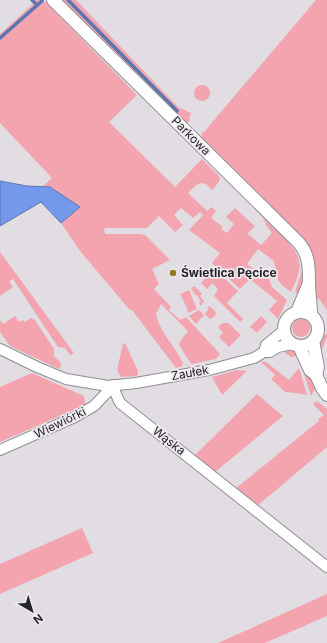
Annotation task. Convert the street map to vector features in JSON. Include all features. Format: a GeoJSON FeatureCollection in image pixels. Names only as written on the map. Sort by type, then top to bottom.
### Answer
{"type":"FeatureCollection","features":[{"type":"Feature","properties":{"kind":"street","name":"Parkowa"},"geometry":{"type":"LineString","coordinates":[[54,0],[304,249],[308,259],[310,273],[309,283],[311,314]]}},
{"type":"Feature","properties":{"kind":"street","name":"Parkowa"},"geometry":{"type":"LineString","coordinates":[[297,312],[309,283]]}},
{"type":"Feature","properties":{"kind":"street"},"geometry":{"type":"LineString","coordinates":[[295,345],[306,345],[313,341],[316,337],[318,328],[316,320],[311,314],[297,312],[288,317],[284,325],[284,330],[286,338],[295,345],[327,395]]}},
{"type":"Feature","properties":{"kind":"street","name":"Zaułek"},"geometry":{"type":"LineString","coordinates":[[264,352],[266,345],[284,330]]}},
{"type":"Feature","properties":{"kind":"street"},"geometry":{"type":"LineString","coordinates":[[313,341],[318,367],[316,376]]}},
{"type":"Feature","properties":{"kind":"street","name":"Zaułek"},"geometry":{"type":"LineString","coordinates":[[114,385],[136,383],[209,370],[254,358],[264,352],[270,352],[278,347],[295,345]]}},
{"type":"Feature","properties":{"kind":"street"},"geometry":{"type":"LineString","coordinates":[[0,349],[66,379],[102,385],[114,385]]}},
{"type":"Feature","properties":{"kind":"street","name":"Wiewiórki"},"geometry":{"type":"LineString","coordinates":[[0,450],[75,417],[94,406],[114,385]]}},
{"type":"Feature","properties":{"kind":"street","name":"Wąska"},"geometry":{"type":"LineString","coordinates":[[114,385],[115,392],[120,403],[327,567]]}},
{"type":"Feature","properties":{"kind":"shaded area"},"geometry":{"type":"Polygon","coordinates":[[[31,0],[43,0],[137,95],[109,122],[175,187],[202,159],[220,177],[219,182],[212,190],[206,184],[201,183],[196,185],[188,193],[207,211],[212,207],[216,211],[211,218],[223,227],[221,229],[227,233],[234,224],[226,217],[235,208],[255,226],[247,234],[261,245],[272,233],[265,224],[266,222],[263,220],[264,219],[294,249],[299,263],[299,271],[291,292],[278,280],[274,261],[258,249],[247,264],[269,279],[272,287],[287,300],[278,319],[269,310],[277,301],[250,279],[240,289],[212,263],[220,253],[189,230],[203,215],[200,212],[193,218],[181,208],[174,215],[183,225],[175,232],[159,216],[147,228],[104,228],[105,234],[145,235],[170,260],[152,269],[159,284],[154,289],[171,307],[169,310],[180,320],[186,317],[220,354],[216,359],[191,363],[179,344],[188,331],[161,304],[156,314],[158,321],[183,363],[182,366],[176,368],[132,310],[129,309],[80,251],[61,223],[80,207],[42,187],[52,178],[0,123],[0,34],[34,3],[31,0]]]}},
{"type":"Feature","properties":{"kind":"shaded area"},"geometry":{"type":"Polygon","coordinates":[[[62,0],[76,0],[178,107],[191,113],[189,117],[190,120],[187,124],[62,0]]]}},
{"type":"Feature","properties":{"kind":"shaded area"},"geometry":{"type":"Polygon","coordinates":[[[316,0],[327,0],[327,310],[319,299],[315,299],[314,264],[304,241],[201,138],[202,132],[204,132],[316,0]]]}},
{"type":"Feature","properties":{"kind":"shaded area"},"geometry":{"type":"Polygon","coordinates":[[[202,85],[209,90],[210,93],[205,100],[202,101],[195,96],[194,93],[199,86],[202,85]]]}},
{"type":"Feature","properties":{"kind":"shaded area"},"geometry":{"type":"Polygon","coordinates":[[[0,252],[74,353],[70,355],[65,348],[58,347],[13,279],[9,282],[13,287],[0,296],[0,252]]]}},
{"type":"Feature","properties":{"kind":"shaded area"},"geometry":{"type":"Polygon","coordinates":[[[212,267],[238,291],[227,303],[243,319],[240,322],[214,296],[218,289],[212,283],[207,289],[201,283],[212,271],[212,267]]]}},
{"type":"Feature","properties":{"kind":"shaded area"},"geometry":{"type":"Polygon","coordinates":[[[303,267],[303,286],[300,294],[295,292],[303,267]]]}},
{"type":"Feature","properties":{"kind":"shaded area"},"geometry":{"type":"Polygon","coordinates":[[[195,286],[202,294],[200,296],[204,301],[201,306],[199,303],[201,302],[191,288],[195,286]]]}},
{"type":"Feature","properties":{"kind":"shaded area"},"geometry":{"type":"Polygon","coordinates":[[[189,290],[197,309],[188,313],[180,294],[189,290]]]}},
{"type":"Feature","properties":{"kind":"shaded area"},"geometry":{"type":"Polygon","coordinates":[[[209,306],[215,311],[216,314],[210,319],[205,314],[196,324],[189,316],[199,310],[204,315],[209,306]]]}},
{"type":"Feature","properties":{"kind":"shaded area"},"geometry":{"type":"Polygon","coordinates":[[[15,316],[19,322],[23,320],[25,322],[31,318],[35,320],[54,349],[54,356],[60,362],[61,367],[59,369],[10,346],[0,332],[0,320],[3,324],[15,316]]]}},
{"type":"Feature","properties":{"kind":"shaded area"},"geometry":{"type":"Polygon","coordinates":[[[261,316],[267,322],[257,333],[250,327],[261,316]]]}},
{"type":"Feature","properties":{"kind":"shaded area"},"geometry":{"type":"Polygon","coordinates":[[[301,319],[307,322],[310,328],[307,334],[301,337],[295,334],[292,328],[295,322],[301,319]]]}},
{"type":"Feature","properties":{"kind":"shaded area"},"geometry":{"type":"Polygon","coordinates":[[[223,323],[228,323],[241,335],[229,347],[219,337],[223,333],[219,326],[223,323]]]}},
{"type":"Feature","properties":{"kind":"shaded area"},"geometry":{"type":"Polygon","coordinates":[[[327,334],[327,338],[322,349],[317,350],[319,340],[322,336],[327,334]]]}},
{"type":"Feature","properties":{"kind":"shaded area"},"geometry":{"type":"Polygon","coordinates":[[[125,343],[138,371],[137,376],[121,377],[117,370],[123,344],[125,343]]]}},
{"type":"Feature","properties":{"kind":"shaded area"},"geometry":{"type":"Polygon","coordinates":[[[292,348],[298,356],[291,357],[285,353],[285,350],[292,348]]]}},
{"type":"Feature","properties":{"kind":"shaded area"},"geometry":{"type":"Polygon","coordinates":[[[260,361],[266,362],[289,380],[299,368],[307,395],[285,392],[271,379],[275,375],[260,361]]]}},
{"type":"Feature","properties":{"kind":"shaded area"},"geometry":{"type":"Polygon","coordinates":[[[303,362],[316,388],[311,396],[303,370],[303,362]]]}},
{"type":"Feature","properties":{"kind":"shaded area"},"geometry":{"type":"Polygon","coordinates":[[[237,370],[247,371],[222,395],[212,377],[237,370]]]}},
{"type":"Feature","properties":{"kind":"shaded area"},"geometry":{"type":"Polygon","coordinates":[[[32,373],[84,396],[85,405],[0,442],[0,387],[32,373]]]}},
{"type":"Feature","properties":{"kind":"shaded area"},"geometry":{"type":"Polygon","coordinates":[[[257,394],[283,416],[215,472],[193,457],[257,394]]]}},
{"type":"Feature","properties":{"kind":"shaded area"},"geometry":{"type":"Polygon","coordinates":[[[317,401],[327,409],[327,447],[257,506],[235,489],[319,421],[318,419],[324,415],[313,404],[317,401]]]}},
{"type":"Feature","properties":{"kind":"shaded area"},"geometry":{"type":"Polygon","coordinates":[[[82,528],[93,553],[0,594],[0,564],[82,528]]]}},
{"type":"Feature","properties":{"kind":"shaded area"},"geometry":{"type":"Polygon","coordinates":[[[327,594],[327,616],[265,643],[218,643],[327,594]]]}},
{"type":"Feature","properties":{"kind":"water"},"geometry":{"type":"Polygon","coordinates":[[[0,181],[27,186],[50,187],[80,207],[61,223],[41,202],[0,226],[0,181]]]}},
{"type":"Feature","properties":{"kind":"waterway"},"geometry":{"type":"LineString","coordinates":[[32,0],[37,5]]}},
{"type":"Feature","properties":{"kind":"waterway"},"geometry":{"type":"LineString","coordinates":[[68,0],[177,111]]}},
{"type":"Feature","properties":{"kind":"waterway"},"geometry":{"type":"LineString","coordinates":[[0,38],[42,1]]}},
{"type":"Feature","properties":{"kind":"place","name":"Świetlica Pęcice"},"geometry":{"type":"Point","coordinates":[173,273]}}]}
